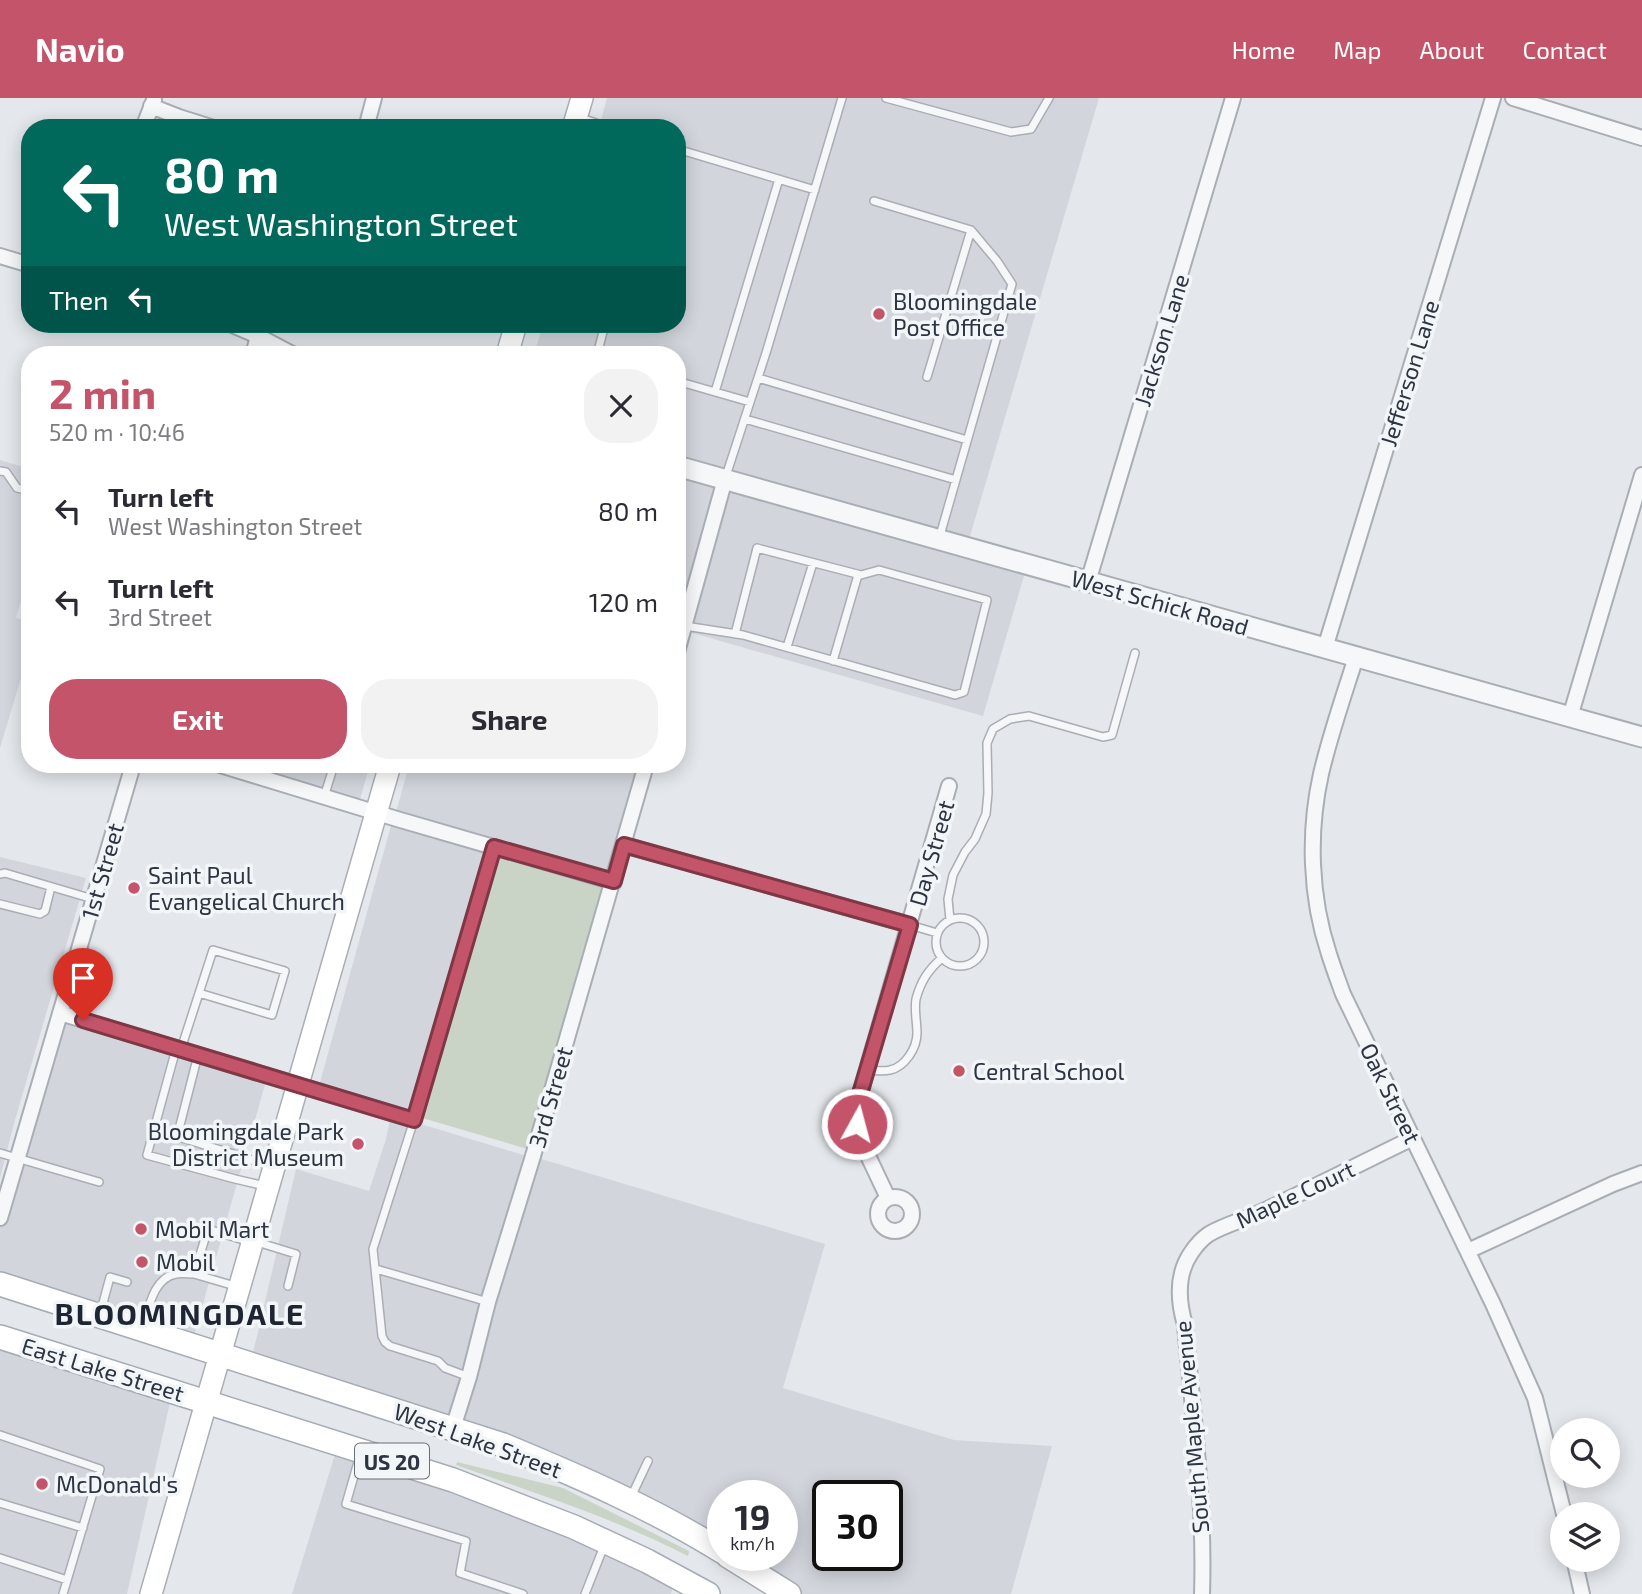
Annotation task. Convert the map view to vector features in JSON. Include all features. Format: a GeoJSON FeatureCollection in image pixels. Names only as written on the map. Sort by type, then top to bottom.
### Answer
{"type":"FeatureCollection","features":[{"type":"Feature","properties":{"kind":"main road"},"geometry":{"type":"LineString","coordinates":[[151,1594],[388,773]]}},
{"type":"Feature","properties":{"kind":"main road","name":"US 20"},"geometry":{"type":"LineString","coordinates":[[0,1283],[221,1355]]}},
{"type":"Feature","properties":{"kind":"main road","name":"East Lake Street"},"geometry":{"type":"LineString","coordinates":[[0,1337],[206,1401]]}},
{"type":"Feature","properties":{"kind":"main road","name":"West Lake Street"},"geometry":{"type":"LineString","coordinates":[[221,1355],[503,1445],[629,1501],[707,1543]]}},
{"type":"Feature","properties":{"kind":"main road","name":"West Lake Street"},"geometry":{"type":"LineString","coordinates":[[206,1401],[465,1485],[536,1512],[647,1561],[708,1594]]}},
{"type":"Feature","properties":{"kind":"main road"},"geometry":{"type":"LineString","coordinates":[[752,1571],[789,1594]]}},
{"type":"Feature","properties":{"kind":"street"},"geometry":{"type":"LineString","coordinates":[[368,119],[374,98]]}},
{"type":"Feature","properties":{"kind":"street","name":"Jackson Lane"},"geometry":{"type":"LineString","coordinates":[[1088,582],[1233,98]]}},
{"type":"Feature","properties":{"kind":"street","name":"Jefferson Lane"},"geometry":{"type":"LineString","coordinates":[[1325,648],[1493,98]]}},
{"type":"Feature","properties":{"kind":"street"},"geometry":{"type":"LineString","coordinates":[[1513,98],[1642,138]]}},
{"type":"Feature","properties":{"kind":"street"},"geometry":{"type":"LineString","coordinates":[[147,119],[153,102],[185,119]]}},
{"type":"Feature","properties":{"kind":"street"},"geometry":{"type":"LineString","coordinates":[[0,256],[21,262]]}},
{"type":"Feature","properties":{"kind":"street"},"geometry":{"type":"LineString","coordinates":[[251,333],[277,346]]}},
{"type":"Feature","properties":{"kind":"street"},"geometry":{"type":"LineString","coordinates":[[255,346],[258,336]]}},
{"type":"Feature","properties":{"kind":"street","name":"West Schick Road"},"geometry":{"type":"LineString","coordinates":[[686,468],[1642,737]]}},
{"type":"Feature","properties":{"kind":"street"},"geometry":{"type":"LineString","coordinates":[[1570,717],[1642,475]]}},
{"type":"Feature","properties":{"kind":"street"},"geometry":{"type":"LineString","coordinates":[[686,608],[725,479]]}},
{"type":"Feature","properties":{"kind":"street","name":"Oak Street"},"geometry":{"type":"LineString","coordinates":[[1356,657],[1321,772],[1315,806],[1313,856],[1317,902],[1328,952],[1343,994],[1468,1251],[1535,1398],[1561,1502]]}},
{"type":"Feature","properties":{"kind":"street","name":"1st Street"},"geometry":{"type":"LineString","coordinates":[[0,1218],[4,1192],[17,1159],[131,773]]}},
{"type":"Feature","properties":{"kind":"street"},"geometry":{"type":"LineString","coordinates":[[264,773],[324,797],[614,881]]}},
{"type":"Feature","properties":{"kind":"street","name":"3rd Street"},"geometry":{"type":"LineString","coordinates":[[453,1428],[644,773]]}},
{"type":"Feature","properties":{"kind":"street","name":"Day Street"},"geometry":{"type":"LineString","coordinates":[[888,1198],[860,1141],[857,1104],[949,786]]}},
{"type":"Feature","properties":{"kind":"street"},"geometry":{"type":"LineString","coordinates":[[624,845],[910,925]]}},
{"type":"Feature","properties":{"kind":"street"},"geometry":{"type":"LineString","coordinates":[[60,1013],[414,1120]]}},
{"type":"Feature","properties":{"kind":"street","name":"Maple Court"},"geometry":{"type":"LineString","coordinates":[[1187,1261],[1208,1234],[1258,1213],[1413,1138]]}},
{"type":"Feature","properties":{"kind":"street"},"geometry":{"type":"LineString","coordinates":[[1468,1251],[1642,1173]]}},
{"type":"Feature","properties":{"kind":"street","name":"South Maple Avenue"},"geometry":{"type":"LineString","coordinates":[[1187,1261],[1181,1275],[1180,1309],[1185,1325],[1201,1511],[1202,1594]]}},
{"type":"Feature","properties":{"kind":"street"},"geometry":{"type":"LineString","coordinates":[[1577,1572],[1582,1594]]}},
{"type":"Feature","properties":{"kind":"lane"},"geometry":{"type":"LineString","coordinates":[[725,479],[842,98]]}},
{"type":"Feature","properties":{"kind":"lane"},"geometry":{"type":"LineString","coordinates":[[887,98],[1011,132],[1031,129],[1049,98]]}},
{"type":"Feature","properties":{"kind":"lane"},"geometry":{"type":"LineString","coordinates":[[686,152],[815,190]]}},
{"type":"Feature","properties":{"kind":"lane"},"geometry":{"type":"LineString","coordinates":[[715,392],[779,179]]}},
{"type":"Feature","properties":{"kind":"lane"},"geometry":{"type":"LineString","coordinates":[[874,201],[971,230],[1012,284],[938,539]]}},
{"type":"Feature","properties":{"kind":"lane"},"geometry":{"type":"LineString","coordinates":[[927,377],[971,230]]}},
{"type":"Feature","properties":{"kind":"lane"},"geometry":{"type":"LineString","coordinates":[[758,378],[967,440]]}},
{"type":"Feature","properties":{"kind":"lane"},"geometry":{"type":"LineString","coordinates":[[686,384],[750,402]]}},
{"type":"Feature","properties":{"kind":"lane"},"geometry":{"type":"LineString","coordinates":[[745,419],[956,480]]}},
{"type":"Feature","properties":{"kind":"lane"},"geometry":{"type":"LineString","coordinates":[[0,471],[6,472],[17,488],[21,489]]}},
{"type":"Feature","properties":{"kind":"lane"},"geometry":{"type":"LineString","coordinates":[[686,625],[735,634],[955,695],[964,692],[987,600],[879,570],[858,575],[757,548],[735,634]]}},
{"type":"Feature","properties":{"kind":"lane"},"geometry":{"type":"LineString","coordinates":[[787,648],[813,562]]}},
{"type":"Feature","properties":{"kind":"lane"},"geometry":{"type":"LineString","coordinates":[[833,661],[858,575]]}},
{"type":"Feature","properties":{"kind":"lane"},"geometry":{"type":"LineString","coordinates":[[950,920],[948,899],[953,875],[975,839],[986,814],[987,743],[993,729],[1010,719],[1029,716],[1103,737],[1112,734],[1135,653]]}},
{"type":"Feature","properties":{"kind":"lane"},"geometry":{"type":"LineString","coordinates":[[324,797],[332,773]]}},
{"type":"Feature","properties":{"kind":"lane"},"geometry":{"type":"LineString","coordinates":[[470,1377],[445,1368],[438,1361],[385,1342],[373,1249],[494,847]]}},
{"type":"Feature","properties":{"kind":"lane"},"geometry":{"type":"LineString","coordinates":[[0,874],[5,873],[93,900]]}},
{"type":"Feature","properties":{"kind":"lane"},"geometry":{"type":"LineString","coordinates":[[0,904],[40,915],[45,911],[51,887]]}},
{"type":"Feature","properties":{"kind":"lane"},"geometry":{"type":"LineString","coordinates":[[968,919],[981,929],[984,944],[978,958],[972,963],[956,966],[942,958],[937,951],[937,933],[950,920],[968,919]]}},
{"type":"Feature","properties":{"kind":"lane"},"geometry":{"type":"LineString","coordinates":[[910,925],[937,933]]}},
{"type":"Feature","properties":{"kind":"lane"},"geometry":{"type":"LineString","coordinates":[[199,993],[272,1015],[285,971],[213,950],[178,1049],[147,1155],[235,1180],[271,1176]]}},
{"type":"Feature","properties":{"kind":"lane"},"geometry":{"type":"LineString","coordinates":[[867,1070],[889,1071],[903,1064],[911,1054],[917,1037],[915,1002],[930,969],[942,958]]}},
{"type":"Feature","properties":{"kind":"lane"},"geometry":{"type":"LineString","coordinates":[[198,1055],[178,1129],[179,1136],[271,1176]]}},
{"type":"Feature","properties":{"kind":"lane"},"geometry":{"type":"LineString","coordinates":[[0,1153],[99,1182]]}},
{"type":"Feature","properties":{"kind":"lane"},"geometry":{"type":"LineString","coordinates":[[194,1274],[208,1229],[296,1254],[288,1286]]}},
{"type":"Feature","properties":{"kind":"lane"},"geometry":{"type":"LineString","coordinates":[[376,1269],[488,1302]]}},
{"type":"Feature","properties":{"kind":"lane"},"geometry":{"type":"LineString","coordinates":[[143,1329],[155,1290],[174,1273],[194,1274],[239,1287]]}},
{"type":"Feature","properties":{"kind":"lane"},"geometry":{"type":"LineString","coordinates":[[100,1315],[110,1277],[127,1282]]}},
{"type":"Feature","properties":{"kind":"lane"},"geometry":{"type":"LineString","coordinates":[[145,1287],[155,1290]]}},
{"type":"Feature","properties":{"kind":"lane"},"geometry":{"type":"LineString","coordinates":[[0,1435],[100,1469],[63,1594]]}},
{"type":"Feature","properties":{"kind":"lane"},"geometry":{"type":"LineString","coordinates":[[361,1451],[346,1504],[466,1541],[460,1573],[523,1594]]}},
{"type":"Feature","properties":{"kind":"lane"},"geometry":{"type":"LineString","coordinates":[[629,1501],[648,1461]]}},
{"type":"Feature","properties":{"kind":"lane"},"geometry":{"type":"LineString","coordinates":[[0,1503],[83,1528]]}},
{"type":"Feature","properties":{"kind":"lane"},"geometry":{"type":"LineString","coordinates":[[585,1594],[606,1542]]}},
{"type":"Feature","properties":{"kind":"lane"},"geometry":{"type":"LineString","coordinates":[[0,1558],[67,1580]]}},
{"type":"Feature","properties":{"kind":"shaded area"},"geometry":{"type":"Polygon","coordinates":[[[607,98],[1099,98],[968,543],[686,462],[686,346],[537,346],[540,333],[686,333],[686,119],[601,119],[607,98]]]}},
{"type":"Feature","properties":{"kind":"shaded area"},"geometry":{"type":"Polygon","coordinates":[[[0,460],[21,466],[21,601],[16,618],[21,619],[21,678],[0,748],[0,460]]]}},
{"type":"Feature","properties":{"kind":"shaded area"},"geometry":{"type":"Polygon","coordinates":[[[686,477],[1026,569],[983,716],[689,632],[686,642],[686,477]]]}},
{"type":"Feature","properties":{"kind":"shaded area"},"geometry":{"type":"Polygon","coordinates":[[[264,773],[368,773],[360,799],[264,773]]]}},
{"type":"Feature","properties":{"kind":"shaded area"},"geometry":{"type":"Polygon","coordinates":[[[407,773],[641,773],[611,878],[395,816],[407,773]]]}},
{"type":"Feature","properties":{"kind":"shaded area"},"geometry":{"type":"Polygon","coordinates":[[[392,822],[490,849],[412,1115],[319,1086],[392,822]]]}},
{"type":"Feature","properties":{"kind":"shaded area"},"geometry":{"type":"Polygon","coordinates":[[[0,857],[86,878],[0,1178],[0,857]]]}},
{"type":"Feature","properties":{"kind":"shaded area"},"geometry":{"type":"Polygon","coordinates":[[[55,1016],[266,1081],[191,1346],[0,1290],[0,1218],[55,1016]]]}},
{"type":"Feature","properties":{"kind":"shaded area"},"geometry":{"type":"Polygon","coordinates":[[[391,1115],[530,1157],[445,1431],[250,1366],[296,1169],[369,1191],[391,1115]]]}},
{"type":"Feature","properties":{"kind":"shaded area"},"geometry":{"type":"Polygon","coordinates":[[[538,1158],[825,1244],[783,1388],[954,1440],[1052,1446],[1011,1594],[800,1594],[761,1571],[798,1571],[798,1480],[707,1480],[707,1542],[453,1432],[538,1158]]]}},
{"type":"Feature","properties":{"kind":"shaded area"},"geometry":{"type":"Polygon","coordinates":[[[0,1343],[171,1398],[127,1594],[0,1594],[0,1343]]]}},
{"type":"Feature","properties":{"kind":"shaded area"},"geometry":{"type":"Polygon","coordinates":[[[336,1451],[572,1531],[673,1587],[671,1594],[292,1594],[336,1451]]]}},
{"type":"Feature","properties":{"kind":"green space"},"geometry":{"type":"Polygon","coordinates":[[[497,855],[607,886],[531,1150],[419,1117],[497,855]]]}},
{"type":"Feature","properties":{"kind":"green space"},"geometry":{"type":"Polygon","coordinates":[[[457,1462],[563,1488],[689,1551],[688,1556],[603,1518],[456,1465],[457,1462]]]}},
{"type":"Feature","properties":{"kind":"place","name":"Bloomingdale Post Office"},"geometry":{"type":"Point","coordinates":[879,314]}},
{"type":"Feature","properties":{"kind":"place","name":"Saint Paul Evangelical Church"},"geometry":{"type":"Point","coordinates":[134,888]}},
{"type":"Feature","properties":{"kind":"place","name":"Central School"},"geometry":{"type":"Point","coordinates":[959,1071]}},
{"type":"Feature","properties":{"kind":"place","name":"Bloomingdale Park District Museum"},"geometry":{"type":"Point","coordinates":[358,1144]}},
{"type":"Feature","properties":{"kind":"place","name":"Mobil Mart"},"geometry":{"type":"Point","coordinates":[141,1229]}},
{"type":"Feature","properties":{"kind":"place","name":"Mobil"},"geometry":{"type":"Point","coordinates":[142,1262]}},
{"type":"Feature","properties":{"kind":"place","name":"McDonald's"},"geometry":{"type":"Point","coordinates":[42,1484]}},
{"type":"Feature","properties":{"kind":"district","name":"BLOOMINGDALE"},"geometry":{"type":"Point","coordinates":[180,1313]}},
{"type":"Feature","properties":{"kind":"route"},"geometry":{"type":"LineString","coordinates":[[83,1020],[414,1120],[494,847],[614,881],[624,845],[910,925],[857,1104],[857,1124]]}}]}
